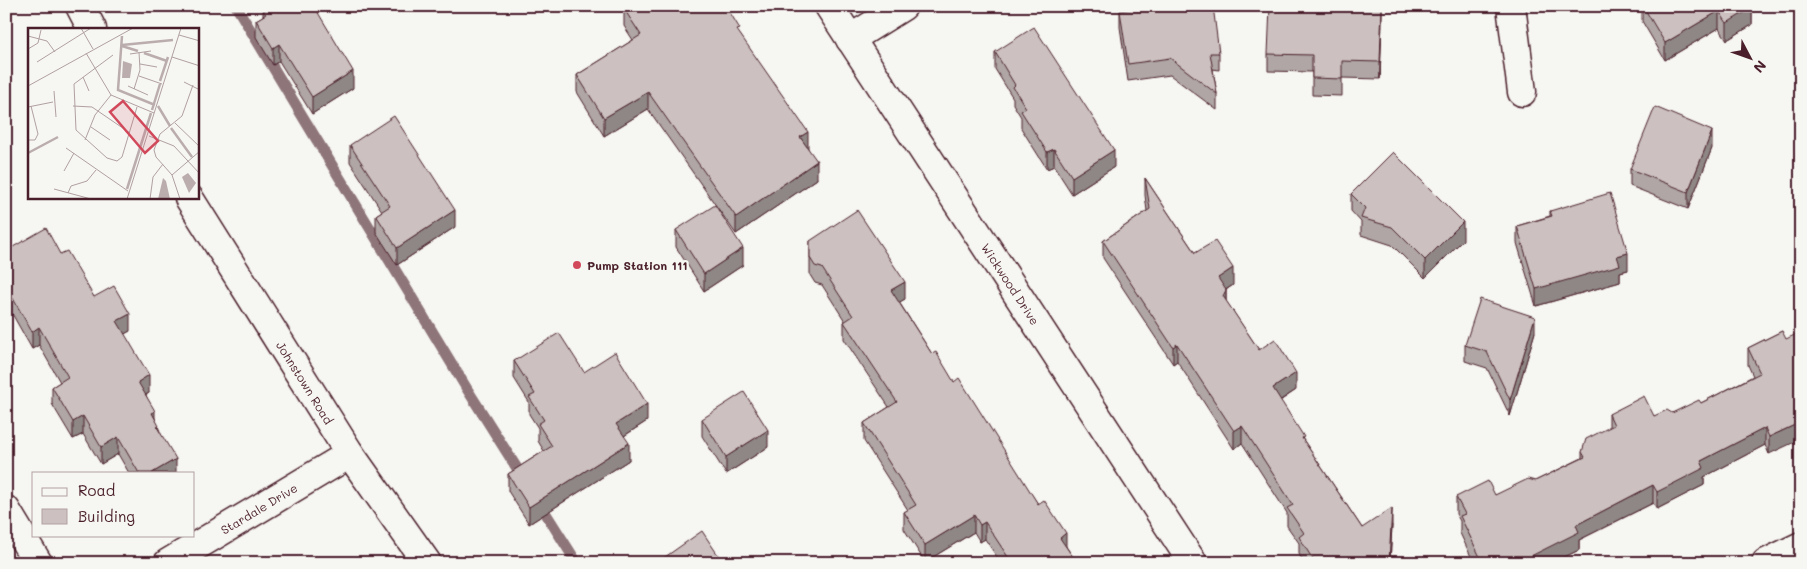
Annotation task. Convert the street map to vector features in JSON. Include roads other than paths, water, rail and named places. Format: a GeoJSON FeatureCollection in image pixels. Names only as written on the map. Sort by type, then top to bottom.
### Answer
{"type":"FeatureCollection","features":[{"type":"Feature","properties":{"kind":"street"},"geometry":{"type":"LineString","coordinates":[[80,6],[91,28]]}},
{"type":"Feature","properties":{"kind":"street","name":"Wickwood Drive"},"geometry":{"type":"LineString","coordinates":[[829,6],[1193,563]]}},
{"type":"Feature","properties":{"kind":"street"},"geometry":{"type":"LineString","coordinates":[[850,39],[903,6]]}},
{"type":"Feature","properties":{"kind":"street"},"geometry":{"type":"LineString","coordinates":[[1511,6],[1522,92]]}},
{"type":"Feature","properties":{"kind":"street","name":"Johnstown Road"},"geometry":{"type":"LineString","coordinates":[[190,199],[350,454],[427,563]]}},
{"type":"Feature","properties":{"kind":"street","name":"Stardale Drive"},"geometry":{"type":"LineString","coordinates":[[168,563],[350,454]]}},
{"type":"Feature","properties":{"kind":"street"},"geometry":{"type":"LineString","coordinates":[[6,510],[38,563]]}},
{"type":"Feature","properties":{"kind":"street"},"geometry":{"type":"LineString","coordinates":[[1766,563],[1801,546]]}},
{"type":"Feature","properties":{"kind":"waterway"},"geometry":{"type":"LineString","coordinates":[[236,6],[467,389],[525,481]]}},
{"type":"Feature","properties":{"kind":"waterway"},"geometry":{"type":"LineString","coordinates":[[538,501],[577,563]]}},
{"type":"Feature","properties":{"kind":"place","name":"Pump Station 111"},"geometry":{"type":"Point","coordinates":[577,265]}}]}
